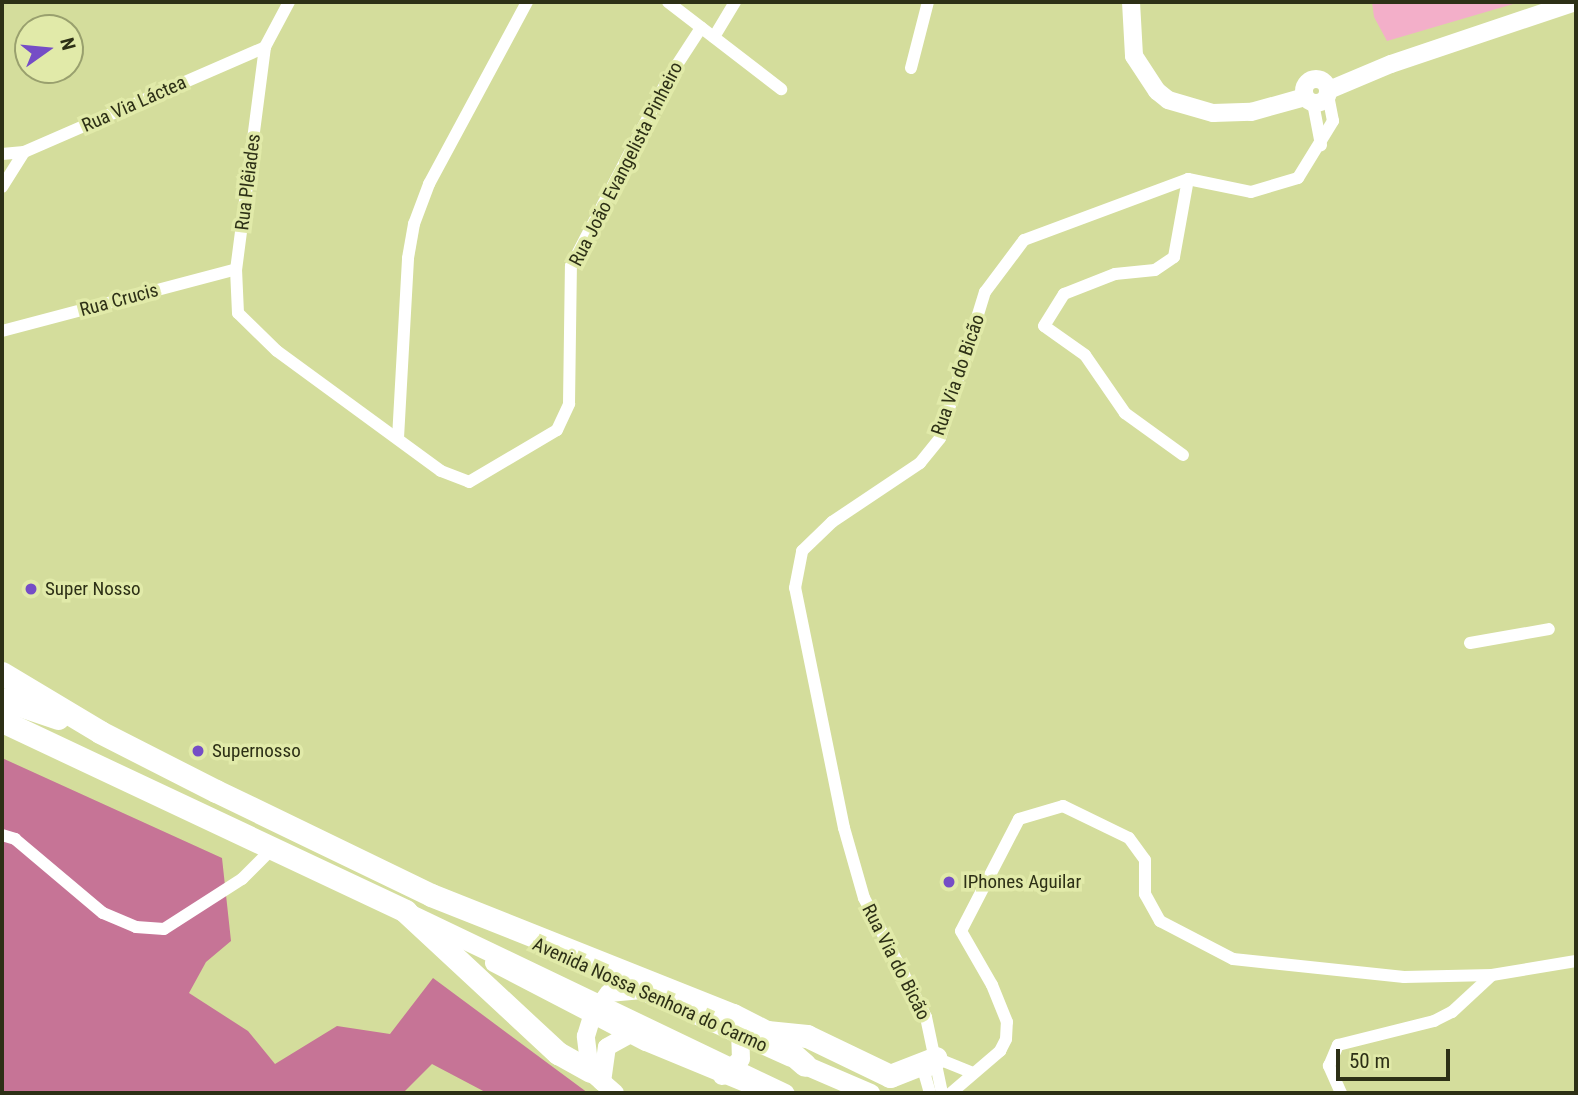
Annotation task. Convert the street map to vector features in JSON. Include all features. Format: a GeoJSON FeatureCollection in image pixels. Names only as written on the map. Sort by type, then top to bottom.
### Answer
{"type":"FeatureCollection","features":[{"type":"Feature","properties":{"kind":"highway"},"geometry":{"type":"LineString","coordinates":[[2,673],[100,732],[431,894],[633,972],[767,1032],[805,1065]]}},
{"type":"Feature","properties":{"kind":"highway"},"geometry":{"type":"LineString","coordinates":[[2,699],[100,732]]}},
{"type":"Feature","properties":{"kind":"highway"},"geometry":{"type":"LineString","coordinates":[[2,721],[405,911],[558,1053],[602,1082]]}},
{"type":"Feature","properties":{"kind":"highway"},"geometry":{"type":"LineString","coordinates":[[767,1032],[807,1035],[897,1085],[936,1058]]}},
{"type":"Feature","properties":{"kind":"main road"},"geometry":{"type":"LineString","coordinates":[[1131,2],[1134,56],[1157,91],[1199,112],[1251,112],[1317,92],[1575,2]]}},
{"type":"Feature","properties":{"kind":"main road","name":"Avenida Nossa Senhora do Carmo"},"geometry":{"type":"LineString","coordinates":[[431,894],[870,1093]]}},
{"type":"Feature","properties":{"kind":"main road"},"geometry":{"type":"LineString","coordinates":[[405,911],[597,1009],[729,1071],[742,1048],[740,1035]]}},
{"type":"Feature","properties":{"kind":"main road"},"geometry":{"type":"LineString","coordinates":[[602,1082],[585,1047],[597,1009],[622,989],[642,990]]}},
{"type":"Feature","properties":{"kind":"main road","name":"Avenida Nossa Senhora do Carmo"},"geometry":{"type":"LineString","coordinates":[[597,1009],[630,1034],[785,1093]]}},
{"type":"Feature","properties":{"kind":"main road"},"geometry":{"type":"LineString","coordinates":[[602,1082],[607,1047],[630,1034]]}},
{"type":"Feature","properties":{"kind":"main road","name":"Avenida Nossa Senhora do Carmo"},"geometry":{"type":"LineString","coordinates":[[729,1071],[773,1093]]}},
{"type":"Feature","properties":{"kind":"street","name":"Rua Plêiades"},"geometry":{"type":"LineString","coordinates":[[277,351],[238,313],[236,269],[265,47],[289,2]]}},
{"type":"Feature","properties":{"kind":"street"},"geometry":{"type":"LineString","coordinates":[[398,438],[408,258],[414,224],[429,184],[527,2]]}},
{"type":"Feature","properties":{"kind":"street"},"geometry":{"type":"LineString","coordinates":[[668,2],[781,89]]}},
{"type":"Feature","properties":{"kind":"street"},"geometry":{"type":"LineString","coordinates":[[714,37],[735,2]]}},
{"type":"Feature","properties":{"kind":"street"},"geometry":{"type":"LineString","coordinates":[[911,68],[928,2]]}},
{"type":"Feature","properties":{"kind":"street","name":"Rua João Evangelista Pinheiro"},"geometry":{"type":"LineString","coordinates":[[277,351],[440,471],[469,482],[557,430],[569,404],[571,266],[669,78],[701,28]]}},
{"type":"Feature","properties":{"kind":"street","name":"Rua Via Láctea"},"geometry":{"type":"LineString","coordinates":[[2,154],[24,152],[265,47]]}},
{"type":"Feature","properties":{"kind":"street"},"geometry":{"type":"LineString","coordinates":[[1183,455],[1125,413],[1085,355],[1044,326],[1065,294],[1115,274],[1155,270],[1174,257],[1188,179],[1251,192],[1270,190],[1298,178],[1321,145],[1317,92]]}},
{"type":"Feature","properties":{"kind":"street"},"geometry":{"type":"LineString","coordinates":[[2,187],[24,152]]}},
{"type":"Feature","properties":{"kind":"street","name":"Rua Via do Bicão"},"geometry":{"type":"LineString","coordinates":[[942,1093],[936,1058],[915,990],[864,898],[844,828],[795,588],[802,551],[832,522],[920,463],[940,438],[985,292],[1024,240],[1069,219],[1188,179]]}},
{"type":"Feature","properties":{"kind":"street","name":"Rua Crucis"},"geometry":{"type":"LineString","coordinates":[[2,331],[236,269]]}},
{"type":"Feature","properties":{"kind":"street"},"geometry":{"type":"LineString","coordinates":[[1471,643],[1549,629]]}},
{"type":"Feature","properties":{"kind":"street"},"geometry":{"type":"LineString","coordinates":[[951,1093],[1000,1051],[1006,1039],[1007,1022],[961,931],[1018,819],[1063,806],[1129,838],[1145,860],[1145,894],[1160,921],[1233,959],[1404,977],[1492,975],[1576,961]]}},
{"type":"Feature","properties":{"kind":"street"},"geometry":{"type":"LineString","coordinates":[[2,835],[15,839],[103,913],[136,927],[164,929],[242,879],[272,849]]}},
{"type":"Feature","properties":{"kind":"street"},"geometry":{"type":"LineString","coordinates":[[1341,1093],[1329,1066],[1338,1045],[1434,1021],[1452,1012],[1492,975]]}},
{"type":"Feature","properties":{"kind":"street"},"geometry":{"type":"LineString","coordinates":[[936,1058],[972,1073]]}},
{"type":"Feature","properties":{"kind":"street","name":"Rua Via do Bicão"},"geometry":{"type":"LineString","coordinates":[[930,1093],[925,1075],[936,1058]]}},
{"type":"Feature","properties":{"kind":"shaded area"},"geometry":{"type":"Polygon","coordinates":[[[1372,2],[1520,2],[1387,41],[1374,17],[1372,2]]]}},
{"type":"Feature","properties":{"kind":"shaded area"},"geometry":{"type":"Polygon","coordinates":[[[2,758],[222,858],[231,941],[206,962],[189,993],[248,1031],[275,1064],[337,1026],[390,1034],[433,978],[588,1093],[487,1093],[432,1064],[403,1093],[2,1093],[2,758]]]}},
{"type":"Feature","properties":{"kind":"place","name":"Super Nosso"},"geometry":{"type":"Point","coordinates":[31,589]}},
{"type":"Feature","properties":{"kind":"place","name":"Supernosso"},"geometry":{"type":"Point","coordinates":[198,751]}},
{"type":"Feature","properties":{"kind":"place","name":"IPhones Aguilar"},"geometry":{"type":"Point","coordinates":[949,882]}}]}
